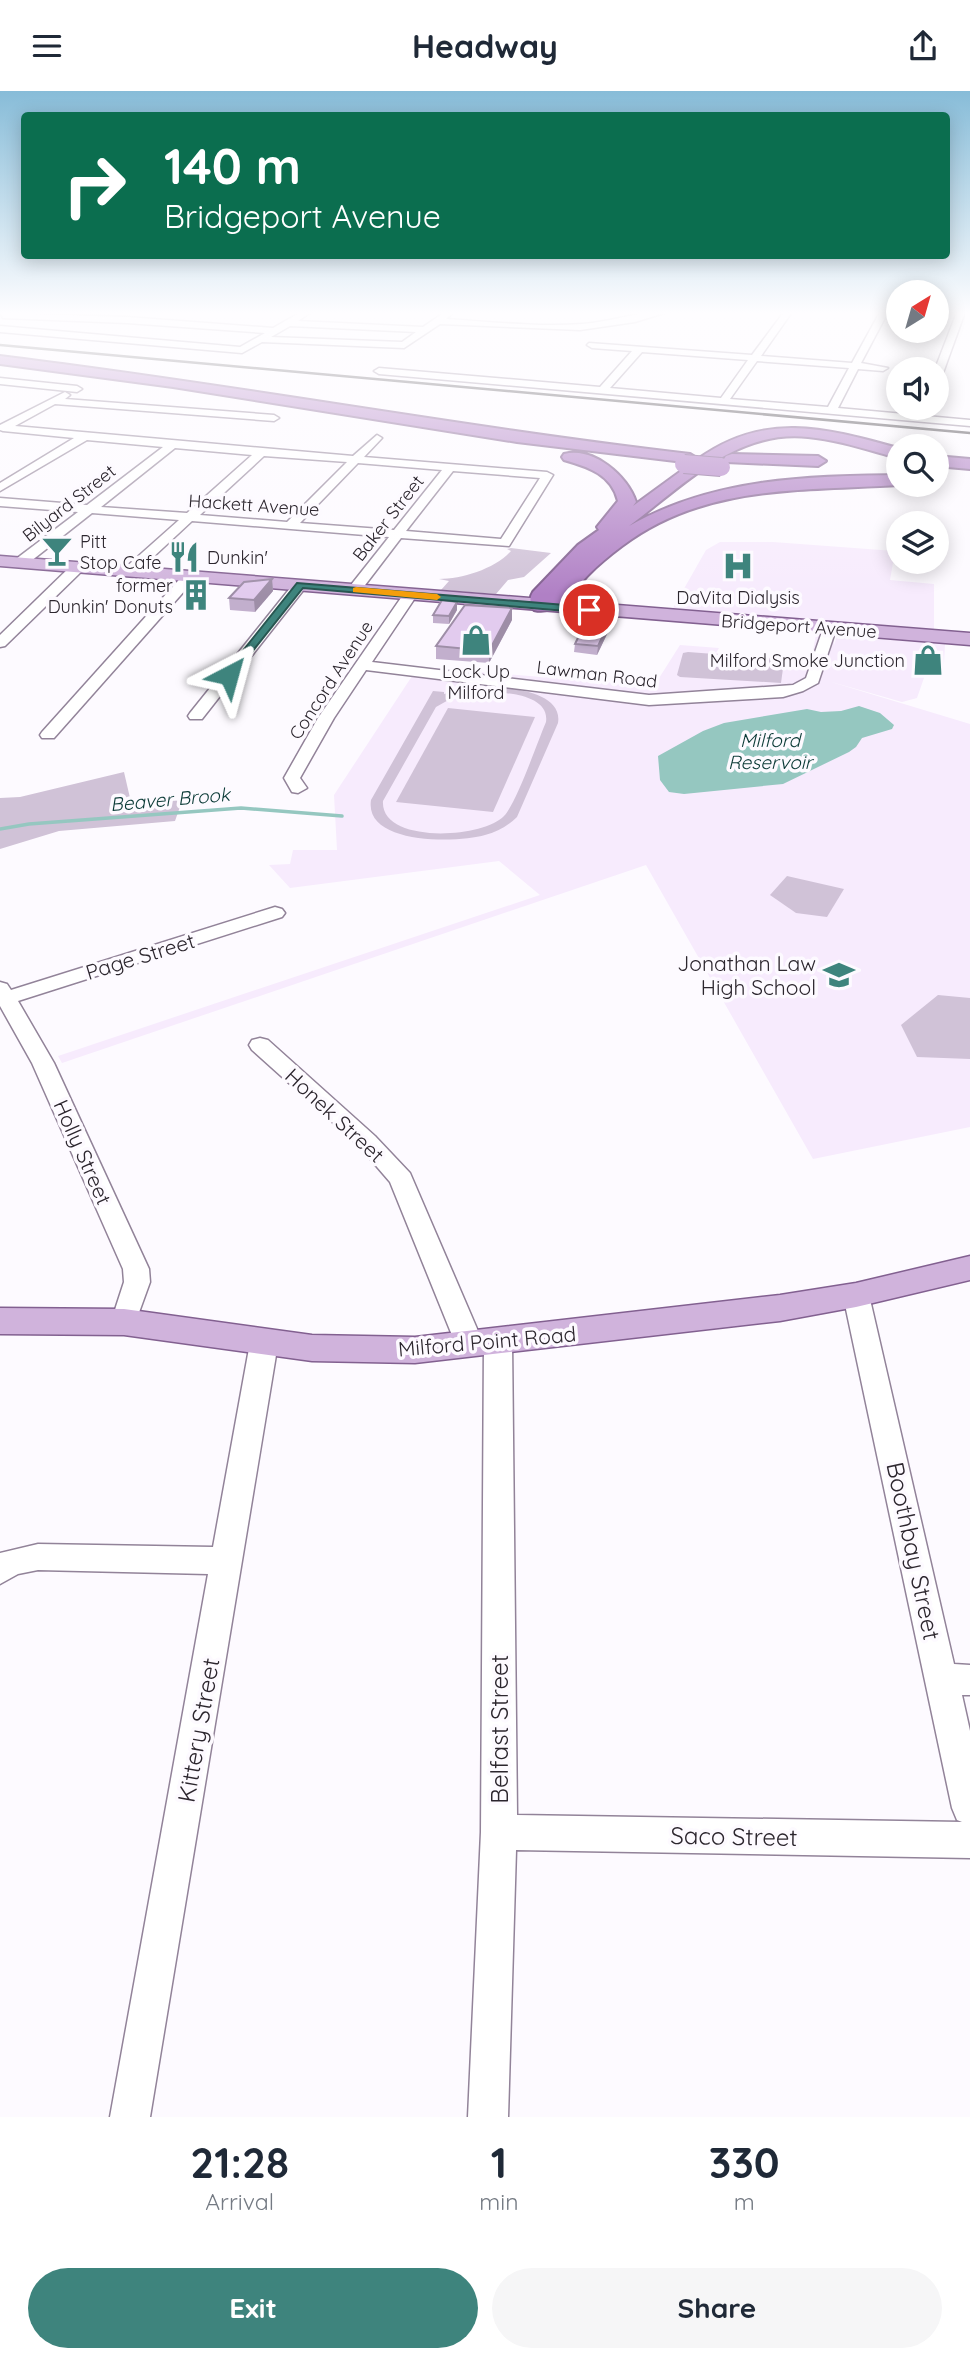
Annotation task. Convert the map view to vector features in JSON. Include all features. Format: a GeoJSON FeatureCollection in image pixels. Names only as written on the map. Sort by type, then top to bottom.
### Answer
{"type":"FeatureCollection","features":[{"type":"Feature","properties":{"kind":"highway"},"geometry":{"type":"LineString","coordinates":[[289,407],[476,436],[690,460],[886,471]]}},
{"type":"Feature","properties":{"kind":"highway"},"geometry":{"type":"LineString","coordinates":[[333,407],[690,460]]}},
{"type":"Feature","properties":{"kind":"highway"},"geometry":{"type":"LineString","coordinates":[[585,548],[718,451],[748,436],[786,431],[818,432],[886,450]]}},
{"type":"Feature","properties":{"kind":"highway"},"geometry":{"type":"LineString","coordinates":[[476,436],[575,458],[607,471],[619,480],[625,492],[627,502],[540,596],[541,606],[557,597],[604,544],[648,508],[740,443],[773,434],[818,434],[849,444],[853,449],[841,458],[815,462],[727,463]]}},
{"type":"Feature","properties":{"kind":"highway"},"geometry":{"type":"LineString","coordinates":[[949,462],[970,464]]}},
{"type":"Feature","properties":{"kind":"highway"},"geometry":{"type":"LineString","coordinates":[[949,475],[970,475]]}},
{"type":"Feature","properties":{"kind":"highway"},"geometry":{"type":"LineString","coordinates":[[581,572],[631,532],[681,507],[723,493],[788,482],[886,480]]}},
{"type":"Feature","properties":{"kind":"main road","name":"Bridgeport Avenue"},"geometry":{"type":"LineString","coordinates":[[0,561],[970,639]]}},
{"type":"Feature","properties":{"kind":"main road","name":"Milford Point Road"},"geometry":{"type":"LineString","coordinates":[[0,1321],[124,1322],[264,1343],[358,1351],[484,1343],[780,1308],[856,1295],[970,1268]]}},
{"type":"Feature","properties":{"kind":"street"},"geometry":{"type":"LineString","coordinates":[[2,429],[44,407]]}},
{"type":"Feature","properties":{"kind":"street"},"geometry":{"type":"LineString","coordinates":[[126,407],[274,418]]}},
{"type":"Feature","properties":{"kind":"street"},"geometry":{"type":"LineString","coordinates":[[783,407],[970,423]]}},
{"type":"Feature","properties":{"kind":"street"},"geometry":{"type":"LineString","coordinates":[[831,411],[833,407]]}},
{"type":"Feature","properties":{"kind":"street"},"geometry":{"type":"LineString","coordinates":[[2,429],[450,467]]}},
{"type":"Feature","properties":{"kind":"street"},"geometry":{"type":"LineString","coordinates":[[0,488],[85,436]]}},
{"type":"Feature","properties":{"kind":"street"},"geometry":{"type":"LineString","coordinates":[[291,525],[377,438]]}},
{"type":"Feature","properties":{"kind":"street","name":"Bilyard Street"},"geometry":{"type":"LineString","coordinates":[[21,562],[173,445]]}},
{"type":"Feature","properties":{"kind":"street"},"geometry":{"type":"LineString","coordinates":[[130,571],[262,452]]}},
{"type":"Feature","properties":{"kind":"street","name":"Hackett Avenue"},"geometry":{"type":"LineString","coordinates":[[0,502],[505,543],[547,475],[450,467]]}},
{"type":"Feature","properties":{"kind":"street","name":"Baker Street"},"geometry":{"type":"LineString","coordinates":[[354,590],[450,467]]}},
{"type":"Feature","properties":{"kind":"street"},"geometry":{"type":"LineString","coordinates":[[0,643],[78,567]]}},
{"type":"Feature","properties":{"kind":"street"},"geometry":{"type":"LineString","coordinates":[[48,735],[190,576]]}},
{"type":"Feature","properties":{"kind":"street"},"geometry":{"type":"LineString","coordinates":[[196,716],[300,585]]}},
{"type":"Feature","properties":{"kind":"street","name":"Concord Avenue"},"geometry":{"type":"LineString","coordinates":[[298,788],[292,778],[326,718],[410,595]]}},
{"type":"Feature","properties":{"kind":"street","name":"Lawman Road"},"geometry":{"type":"LineString","coordinates":[[364,665],[662,701],[783,692],[813,680],[829,629]]}},
{"type":"Feature","properties":{"kind":"street","name":"Page Street"},"geometry":{"type":"LineString","coordinates":[[3,993],[275,913]]}},
{"type":"Feature","properties":{"kind":"street","name":"Holly Street"},"geometry":{"type":"LineString","coordinates":[[3,993],[43,1063],[136,1269],[137,1282],[124,1322]]}},
{"type":"Feature","properties":{"kind":"street","name":"Honek Street"},"geometry":{"type":"LineString","coordinates":[[260,1045],[367,1141],[401,1179],[484,1343]]}},
{"type":"Feature","properties":{"kind":"street","name":"Boothbay Street"},"geometry":{"type":"LineString","coordinates":[[856,1295],[955,1680],[970,1808]]}},
{"type":"Feature","properties":{"kind":"street","name":"Kittery Street"},"geometry":{"type":"LineString","coordinates":[[130,2117],[264,1343]]}},
{"type":"Feature","properties":{"kind":"street","name":"Belfast Street"},"geometry":{"type":"LineString","coordinates":[[484,1343],[499,1832],[488,2117]]}},
{"type":"Feature","properties":{"kind":"street"},"geometry":{"type":"LineString","coordinates":[[0,1571],[9,1563],[38,1557],[228,1561]]}},
{"type":"Feature","properties":{"kind":"street","name":"Saco Street"},"geometry":{"type":"LineString","coordinates":[[499,1832],[970,1840]]}},
{"type":"Feature","properties":{"kind":"shaded area"},"geometry":{"type":"Polygon","coordinates":[[[720,542],[773,542],[886,550],[886,574],[891,574],[890,580],[934,584],[934,630],[673,608],[706,550],[720,542]]]}},
{"type":"Feature","properties":{"kind":"shaded area"},"geometry":{"type":"Polygon","coordinates":[[[507,549],[551,553],[524,577],[508,580],[496,594],[441,590],[449,581],[439,579],[468,575],[487,568],[504,557],[511,551],[507,549]]]}},
{"type":"Feature","properties":{"kind":"shaded area","name":"Jonathan Law High School"},"geometry":{"type":"Polygon","coordinates":[[[816,635],[834,636],[834,645],[837,636],[945,644],[944,664],[925,675],[917,698],[902,702],[828,681],[970,724],[970,1127],[813,1159],[646,865],[62,1063],[58,1056],[540,895],[499,861],[290,888],[269,865],[290,864],[293,850],[337,850],[334,795],[418,667],[654,686],[680,645],[719,648],[716,653],[811,661],[816,635]]]}},
{"type":"Feature","properties":{"kind":"shaded area"},"geometry":{"type":"Polygon","coordinates":[[[683,653],[781,659],[784,661],[781,683],[680,677],[677,675],[683,653]]]}},
{"type":"Feature","properties":{"kind":"shaded area"},"geometry":{"type":"Polygon","coordinates":[[[493,687],[524,691],[545,699],[558,713],[558,723],[517,817],[494,832],[472,838],[415,837],[382,826],[373,815],[371,800],[433,691],[444,694],[462,689],[493,687]],[[484,692],[452,698],[436,707],[383,801],[386,815],[398,825],[414,831],[455,833],[492,824],[509,809],[546,722],[545,713],[541,705],[533,700],[513,694],[484,692]]]}},
{"type":"Feature","properties":{"kind":"shaded area"},"geometry":{"type":"Polygon","coordinates":[[[448,708],[535,717],[493,812],[396,802],[448,708]]]}},
{"type":"Feature","properties":{"kind":"shaded area"},"geometry":{"type":"Polygon","coordinates":[[[124,772],[130,798],[182,801],[175,821],[59,831],[0,849],[0,798],[20,797],[124,772]]]}},
{"type":"Feature","properties":{"kind":"shaded area"},"geometry":{"type":"Polygon","coordinates":[[[787,876],[844,889],[827,917],[796,913],[770,895],[787,876]]]}},
{"type":"Feature","properties":{"kind":"shaded area"},"geometry":{"type":"Polygon","coordinates":[[[938,995],[970,998],[970,1059],[917,1057],[901,1025],[938,995]]]}},
{"type":"Feature","properties":{"kind":"water","name":"Milford Reservoir"},"geometry":{"type":"Polygon","coordinates":[[[859,706],[880,713],[894,725],[892,729],[862,738],[849,752],[783,784],[684,794],[669,792],[660,780],[658,756],[703,731],[724,723],[807,709],[821,712],[841,711],[859,706]]]}},
{"type":"Feature","properties":{"kind":"building"},"geometry":{"type":"Polygon","coordinates":[[[272,579],[254,600],[229,598],[244,582],[272,579]]]}},
{"type":"Feature","properties":{"kind":"building"},"geometry":{"type":"Polygon","coordinates":[[[442,600],[457,602],[449,616],[433,615],[442,600]]]}},
{"type":"Feature","properties":{"kind":"building","name":"Lock Up Milford"},"geometry":{"type":"Polygon","coordinates":[[[465,605],[512,608],[489,651],[436,646],[465,605]]]}},
{"type":"Feature","properties":{"kind":"building"},"geometry":{"type":"Polygon","coordinates":[[[586,621],[609,623],[598,646],[575,644],[586,621]]]}},
{"type":"Feature","properties":{"kind":"waterway","name":"Beaver Brook"},"geometry":{"type":"LineString","coordinates":[[0,829],[29,824],[241,808],[342,816]]}},
{"type":"Feature","properties":{"kind":"railway"},"geometry":{"type":"LineString","coordinates":[[678,407],[970,433]]}},
{"type":"Feature","properties":{"kind":"slow traffic"},"geometry":{"type":"LineString","coordinates":[[356,590],[437,597]]}},
{"type":"Feature","properties":{"kind":"place","name":"Pitt Stop Cafe"},"geometry":{"type":"Point","coordinates":[57,551]}},
{"type":"Feature","properties":{"kind":"place","name":"Dunkin'"},"geometry":{"type":"Point","coordinates":[184,557]}},
{"type":"Feature","properties":{"kind":"place","name":"DaVita Dialysis"},"geometry":{"type":"Point","coordinates":[738,566]}},
{"type":"Feature","properties":{"kind":"place","name":"former Dunkin' Donuts"},"geometry":{"type":"Point","coordinates":[196,595]}},
{"type":"Feature","properties":{"kind":"place","name":"Lock Up Milford"},"geometry":{"type":"Point","coordinates":[476,640]}},
{"type":"Feature","properties":{"kind":"place","name":"Milford Smoke Junction"},"geometry":{"type":"Point","coordinates":[928,660]}},
{"type":"Feature","properties":{"kind":"place","name":"Jonathan Law High School"},"geometry":{"type":"Point","coordinates":[839,975]}},
{"type":"Feature","properties":{"kind":"route"},"geometry":{"type":"LineString","coordinates":[[229,675],[300,585],[589,610]]}}]}
